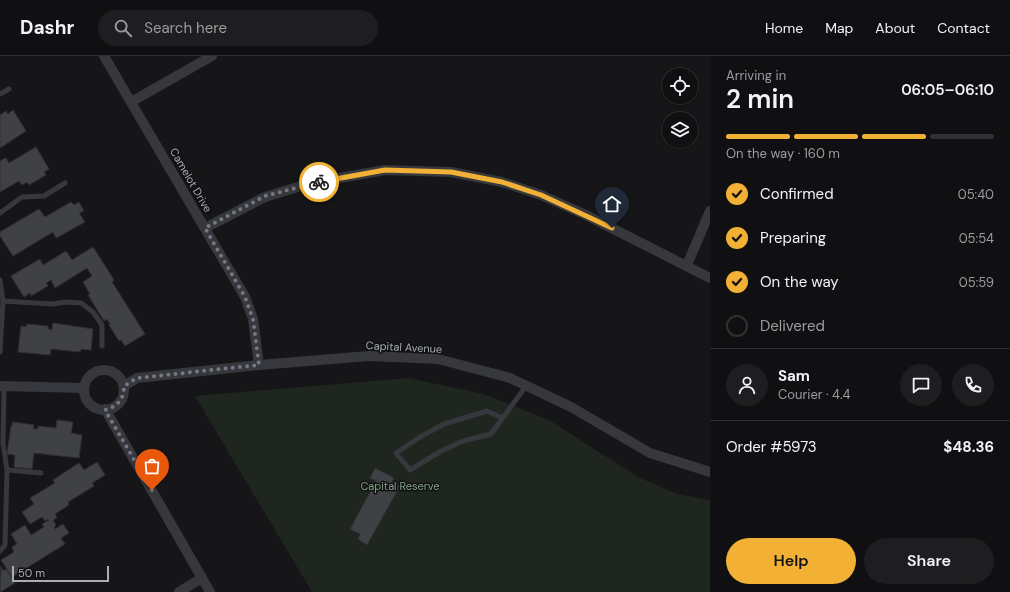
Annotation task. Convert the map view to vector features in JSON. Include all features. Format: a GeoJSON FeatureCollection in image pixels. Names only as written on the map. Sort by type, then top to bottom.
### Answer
{"type":"FeatureCollection","features":[{"type":"Feature","properties":{"kind":"street","name":"Camelot Drive"},"geometry":{"type":"LineString","coordinates":[[104,56],[245,297],[253,319],[259,365]]}},
{"type":"Feature","properties":{"kind":"street"},"geometry":{"type":"LineString","coordinates":[[131,102],[212,56]]}},
{"type":"Feature","properties":{"kind":"street"},"geometry":{"type":"LineString","coordinates":[[205,228],[265,196],[311,183],[385,170],[451,172],[502,182],[541,195],[688,265],[710,278]]}},
{"type":"Feature","properties":{"kind":"street"},"geometry":{"type":"LineString","coordinates":[[688,265],[710,212]]}},
{"type":"Feature","properties":{"kind":"street","name":"Capital Avenue"},"geometry":{"type":"LineString","coordinates":[[124,386],[137,378],[259,365],[369,356],[438,359],[510,378],[571,407],[650,453],[710,472]]}},
{"type":"Feature","properties":{"kind":"street"},"geometry":{"type":"LineString","coordinates":[[102,370],[115,373],[120,378],[124,386],[121,400],[117,405],[105,410],[92,406],[87,401],[84,388],[90,376],[102,370]]}},
{"type":"Feature","properties":{"kind":"street"},"geometry":{"type":"LineString","coordinates":[[2,386],[84,388]]}},
{"type":"Feature","properties":{"kind":"street"},"geometry":{"type":"LineString","coordinates":[[105,410],[210,592]]}},
{"type":"Feature","properties":{"kind":"street"},"geometry":{"type":"LineString","coordinates":[[179,592],[202,578]]}},
{"type":"Feature","properties":{"kind":"lane"},"geometry":{"type":"LineString","coordinates":[[0,94],[9,89]]}},
{"type":"Feature","properties":{"kind":"lane"},"geometry":{"type":"LineString","coordinates":[[0,213],[22,198],[44,196],[65,183]]}},
{"type":"Feature","properties":{"kind":"lane"},"geometry":{"type":"LineString","coordinates":[[0,280],[3,301],[0,352]]}},
{"type":"Feature","properties":{"kind":"lane"},"geometry":{"type":"LineString","coordinates":[[3,301],[53,304],[66,302],[81,303],[93,312],[102,325],[102,346]]}},
{"type":"Feature","properties":{"kind":"lane"},"geometry":{"type":"LineString","coordinates":[[0,551],[4,545],[7,470],[3,443],[2,386]]}},
{"type":"Feature","properties":{"kind":"lane"},"geometry":{"type":"LineString","coordinates":[[502,418],[487,411],[444,424],[420,437],[396,453],[410,470],[441,451],[463,441],[491,434],[526,386]]}},
{"type":"Feature","properties":{"kind":"lane"},"geometry":{"type":"LineString","coordinates":[[7,470],[41,473]]}},
{"type":"Feature","properties":{"kind":"green space","name":"Capital Reserve"},"geometry":{"type":"Polygon","coordinates":[[[408,378],[484,394],[549,420],[638,477],[677,494],[710,500],[710,592],[312,592],[195,396],[408,378]]]}},
{"type":"Feature","properties":{"kind":"building"},"geometry":{"type":"Polygon","coordinates":[[[13,110],[26,131],[0,148],[0,115],[6,111],[8,114],[13,110]]]}},
{"type":"Feature","properties":{"kind":"building"},"geometry":{"type":"Polygon","coordinates":[[[36,147],[49,169],[44,172],[46,175],[29,185],[27,182],[22,185],[19,181],[0,192],[0,161],[6,158],[9,163],[36,147]]]}},
{"type":"Feature","properties":{"kind":"building"},"geometry":{"type":"Polygon","coordinates":[[[71,202],[74,205],[79,202],[84,211],[79,213],[85,222],[56,238],[53,232],[13,256],[0,236],[0,232],[39,209],[45,217],[71,202]]]}},
{"type":"Feature","properties":{"kind":"building"},"geometry":{"type":"Polygon","coordinates":[[[93,247],[114,280],[112,282],[145,334],[125,346],[121,340],[119,341],[107,319],[104,321],[88,295],[90,294],[83,282],[92,276],[87,268],[55,288],[51,280],[46,283],[48,286],[31,296],[30,293],[24,297],[11,276],[40,259],[43,265],[66,251],[72,260],[93,247]]]}},
{"type":"Feature","properties":{"kind":"building"},"geometry":{"type":"Polygon","coordinates":[[[53,323],[93,329],[91,350],[81,349],[80,352],[51,349],[50,355],[18,352],[21,326],[26,327],[27,324],[48,326],[48,329],[52,330],[53,323]]]}},
{"type":"Feature","properties":{"kind":"building"},"geometry":{"type":"Polygon","coordinates":[[[57,420],[73,422],[71,433],[82,435],[79,458],[34,453],[32,469],[14,467],[15,455],[7,454],[11,426],[13,422],[34,425],[33,429],[38,429],[38,426],[56,428],[57,420]]]}},
{"type":"Feature","properties":{"kind":"building"},"geometry":{"type":"Polygon","coordinates":[[[97,462],[105,475],[92,483],[94,486],[68,502],[69,505],[55,514],[57,518],[53,520],[56,525],[54,527],[55,529],[63,524],[69,533],[61,538],[65,544],[12,577],[1,560],[14,552],[12,547],[17,544],[11,534],[25,525],[31,535],[44,527],[42,524],[49,520],[48,519],[45,521],[42,517],[30,524],[22,512],[34,504],[30,498],[55,483],[53,480],[79,463],[84,470],[97,462]]]}},
{"type":"Feature","properties":{"kind":"building"},"geometry":{"type":"Polygon","coordinates":[[[375,468],[394,478],[392,482],[400,486],[367,545],[358,539],[360,534],[350,529],[376,481],[370,478],[375,468]]]}},
{"type":"Feature","properties":{"kind":"building"},"geometry":{"type":"Polygon","coordinates":[[[1,566],[3,571],[6,569],[15,583],[0,592],[1,566]]]}},
{"type":"Feature","properties":{"kind":"way so far"},"geometry":{"type":"LineString","coordinates":[[152,490],[105,410],[117,405],[124,393],[124,386],[137,378],[259,365],[253,319],[245,297],[205,228],[265,196],[319,182]]}},
{"type":"Feature","properties":{"kind":"route"},"geometry":{"type":"LineString","coordinates":[[319,182],[385,170],[451,172],[502,182],[541,195],[612,228]]}}]}
